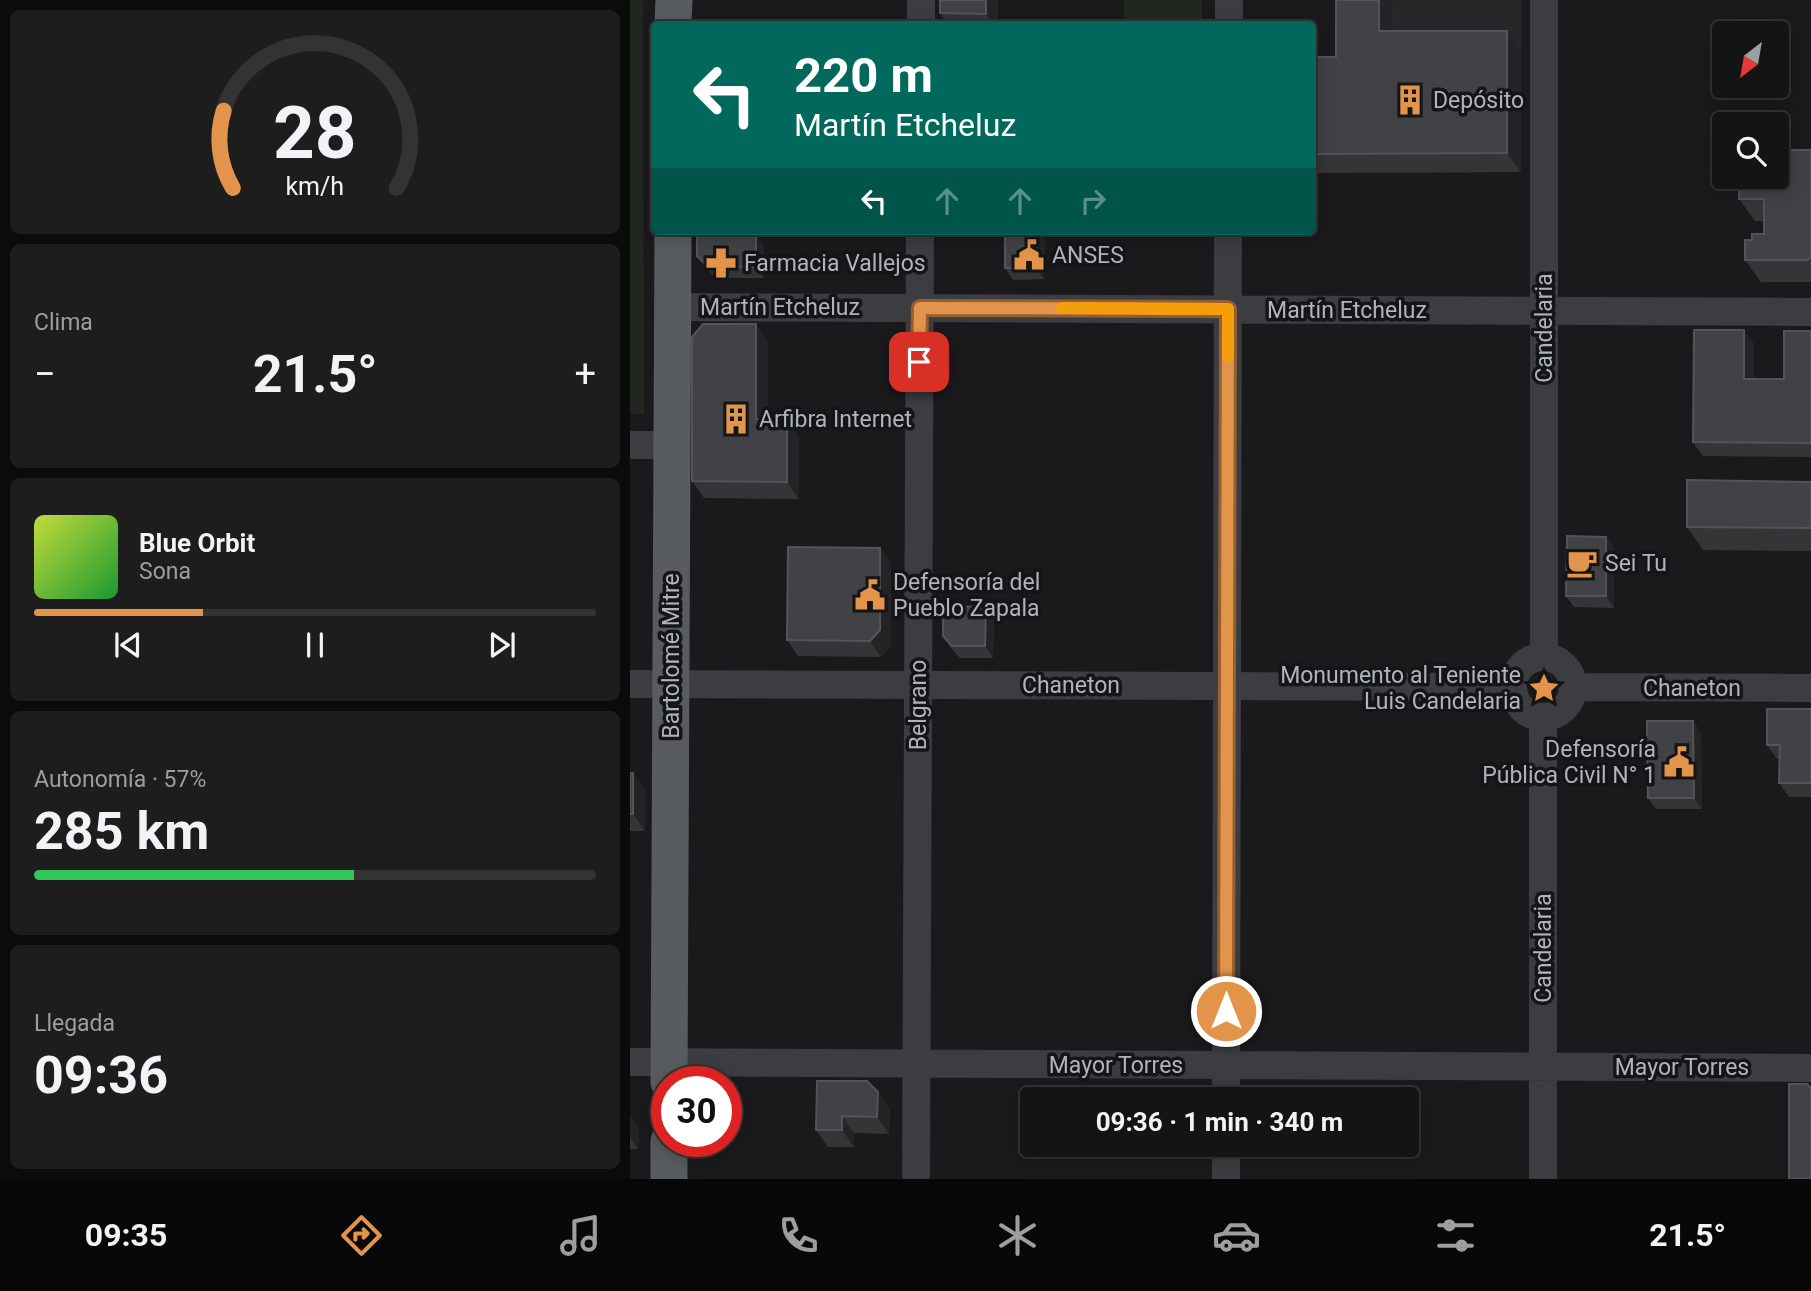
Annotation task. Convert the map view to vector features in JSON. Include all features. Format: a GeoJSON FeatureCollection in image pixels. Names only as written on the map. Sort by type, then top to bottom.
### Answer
{"type":"FeatureCollection","features":[{"type":"Feature","properties":{"kind":"main road"},"geometry":{"type":"LineString","coordinates":[[673,21],[674,0]]}},
{"type":"Feature","properties":{"kind":"main road","name":"Bartolomé Mitre"},"geometry":{"type":"LineString","coordinates":[[669,1066],[673,235]]}},
{"type":"Feature","properties":{"kind":"main road"},"geometry":{"type":"LineString","coordinates":[[669,1157],[669,1179]]}},
{"type":"Feature","properties":{"kind":"street"},"geometry":{"type":"LineString","coordinates":[[921,0],[921,21]]}},
{"type":"Feature","properties":{"kind":"street"},"geometry":{"type":"LineString","coordinates":[[1229,0],[1229,21]]}},
{"type":"Feature","properties":{"kind":"street","name":"Candelaria"},"geometry":{"type":"LineString","coordinates":[[1544,0],[1544,657]]}},
{"type":"Feature","properties":{"kind":"street","name":"Belgrano"},"geometry":{"type":"LineString","coordinates":[[916,1179],[920,235]]}},
{"type":"Feature","properties":{"kind":"street"},"geometry":{"type":"LineString","coordinates":[[1226,1087],[1228,235]]}},
{"type":"Feature","properties":{"kind":"street","name":"Martín Etcheluz"},"geometry":{"type":"LineString","coordinates":[[673,307],[1811,312]]}},
{"type":"Feature","properties":{"kind":"street"},"geometry":{"type":"LineString","coordinates":[[630,445],[672,445]]}},
{"type":"Feature","properties":{"kind":"street"},"geometry":{"type":"LineString","coordinates":[[1544,657],[1561,663],[1568,669],[1574,687],[1568,705],[1561,712],[1544,718],[1534,716],[1519,705],[1513,687],[1514,678],[1525,663],[1544,657]]}},
{"type":"Feature","properties":{"kind":"street","name":"Chaneton"},"geometry":{"type":"LineString","coordinates":[[630,684],[1513,687]]}},
{"type":"Feature","properties":{"kind":"street","name":"Chaneton"},"geometry":{"type":"LineString","coordinates":[[1574,687],[1811,688]]}},
{"type":"Feature","properties":{"kind":"street","name":"Candelaria"},"geometry":{"type":"LineString","coordinates":[[1543,1179],[1544,718]]}},
{"type":"Feature","properties":{"kind":"street","name":"Mayor Torres"},"geometry":{"type":"LineString","coordinates":[[630,1062],[651,1067]]}},
{"type":"Feature","properties":{"kind":"street","name":"Mayor Torres"},"geometry":{"type":"LineString","coordinates":[[742,1069],[916,1063],[1811,1068]]}},
{"type":"Feature","properties":{"kind":"street"},"geometry":{"type":"LineString","coordinates":[[1226,1157],[1226,1179]]}},
{"type":"Feature","properties":{"kind":"shaded area"},"geometry":{"type":"Polygon","coordinates":[[[630,0],[643,0],[644,414],[630,414],[630,0]]]}},
{"type":"Feature","properties":{"kind":"shaded area"},"geometry":{"type":"Polygon","coordinates":[[[1124,0],[1202,0],[1202,21],[1124,21],[1124,0]]]}},
{"type":"Feature","properties":{"kind":"shaded area"},"geometry":{"type":"Polygon","coordinates":[[[1349,0],[1521,0],[1521,172],[1392,173],[1392,76],[1349,0]]]}},
{"type":"Feature","properties":{"kind":"building"},"geometry":{"type":"Polygon","coordinates":[[[940,0],[986,0],[986,14],[940,13],[940,0]]]}},
{"type":"Feature","properties":{"kind":"building"},"geometry":{"type":"Polygon","coordinates":[[[1336,0],[1379,0],[1379,31],[1507,31],[1507,153],[1316,154],[1316,57],[1336,57],[1336,0]]]}},
{"type":"Feature","properties":{"kind":"building"},"geometry":{"type":"Polygon","coordinates":[[[1789,150],[1811,150],[1811,256],[1808,260],[1745,260],[1745,240],[1752,240],[1752,234],[1764,234],[1764,199],[1739,199],[1739,189],[1789,189],[1789,150]]]}},
{"type":"Feature","properties":{"kind":"building"},"geometry":{"type":"Polygon","coordinates":[[[697,235],[756,235],[756,267],[708,266],[697,256],[697,235]]]}},
{"type":"Feature","properties":{"kind":"building"},"geometry":{"type":"Polygon","coordinates":[[[1005,235],[1037,235],[1036,268],[1005,268],[1005,235]]]}},
{"type":"Feature","properties":{"kind":"building"},"geometry":{"type":"Polygon","coordinates":[[[703,324],[756,324],[756,419],[787,419],[787,482],[692,481],[692,337],[703,324]]]}},
{"type":"Feature","properties":{"kind":"building"},"geometry":{"type":"Polygon","coordinates":[[[1694,330],[1744,330],[1744,379],[1784,379],[1784,331],[1811,331],[1811,443],[1693,442],[1694,330]]]}},
{"type":"Feature","properties":{"kind":"building"},"geometry":{"type":"Polygon","coordinates":[[[1687,480],[1811,482],[1811,528],[1687,527],[1687,480]]]}},
{"type":"Feature","properties":{"kind":"building"},"geometry":{"type":"Polygon","coordinates":[[[1567,536],[1606,537],[1606,596],[1566,596],[1567,536]]]}},
{"type":"Feature","properties":{"kind":"building"},"geometry":{"type":"Polygon","coordinates":[[[788,547],[880,548],[880,630],[870,641],[787,640],[788,547]]]}},
{"type":"Feature","properties":{"kind":"building"},"geometry":{"type":"Polygon","coordinates":[[[943,606],[986,607],[985,646],[952,646],[943,636],[943,606]]]}},
{"type":"Feature","properties":{"kind":"building"},"geometry":{"type":"Polygon","coordinates":[[[1767,709],[1811,709],[1811,783],[1779,783],[1780,745],[1767,745],[1767,709]]]}},
{"type":"Feature","properties":{"kind":"building","name":"Defensoría Pública Civil N° 1"},"geometry":{"type":"Polygon","coordinates":[[[1647,721],[1693,721],[1694,798],[1648,798],[1647,721]]]}},
{"type":"Feature","properties":{"kind":"building"},"geometry":{"type":"Polygon","coordinates":[[[630,773],[633,773],[633,814],[630,814],[630,773]]]}},
{"type":"Feature","properties":{"kind":"building"},"geometry":{"type":"Polygon","coordinates":[[[817,1081],[867,1081],[878,1092],[877,1117],[842,1116],[842,1130],[816,1130],[817,1081]]]}},
{"type":"Feature","properties":{"kind":"building"},"geometry":{"type":"Polygon","coordinates":[[[1789,1084],[1807,1084],[1811,1088],[1811,1179],[1789,1179],[1789,1084]]]}},
{"type":"Feature","properties":{"kind":"slow traffic"},"geometry":{"type":"LineString","coordinates":[[1062,308],[1228,309],[1228,356]]}},
{"type":"Feature","properties":{"kind":"place","name":"Depósito"},"geometry":{"type":"Point","coordinates":[1410,100]}},
{"type":"Feature","properties":{"kind":"place","name":"ANSES"},"geometry":{"type":"Point","coordinates":[1029,255]}},
{"type":"Feature","properties":{"kind":"place","name":"Farmacia Vallejos"},"geometry":{"type":"Point","coordinates":[721,263]}},
{"type":"Feature","properties":{"kind":"place","name":"Arfibra Internet"},"geometry":{"type":"Point","coordinates":[736,419]}},
{"type":"Feature","properties":{"kind":"place","name":"Sei Tu"},"geometry":{"type":"Point","coordinates":[1582,563]}},
{"type":"Feature","properties":{"kind":"place","name":"Defensoría del Pueblo Zapala"},"geometry":{"type":"Point","coordinates":[870,595]}},
{"type":"Feature","properties":{"kind":"place","name":"Monumento al Teniente Luis Candelaria"},"geometry":{"type":"Point","coordinates":[1544,688]}},
{"type":"Feature","properties":{"kind":"place","name":"Defensoría Pública Civil N° 1"},"geometry":{"type":"Point","coordinates":[1679,762]}},
{"type":"Feature","properties":{"kind":"route"},"geometry":{"type":"LineString","coordinates":[[919,362],[920,308],[1228,309],[1226,1011]]}}]}
